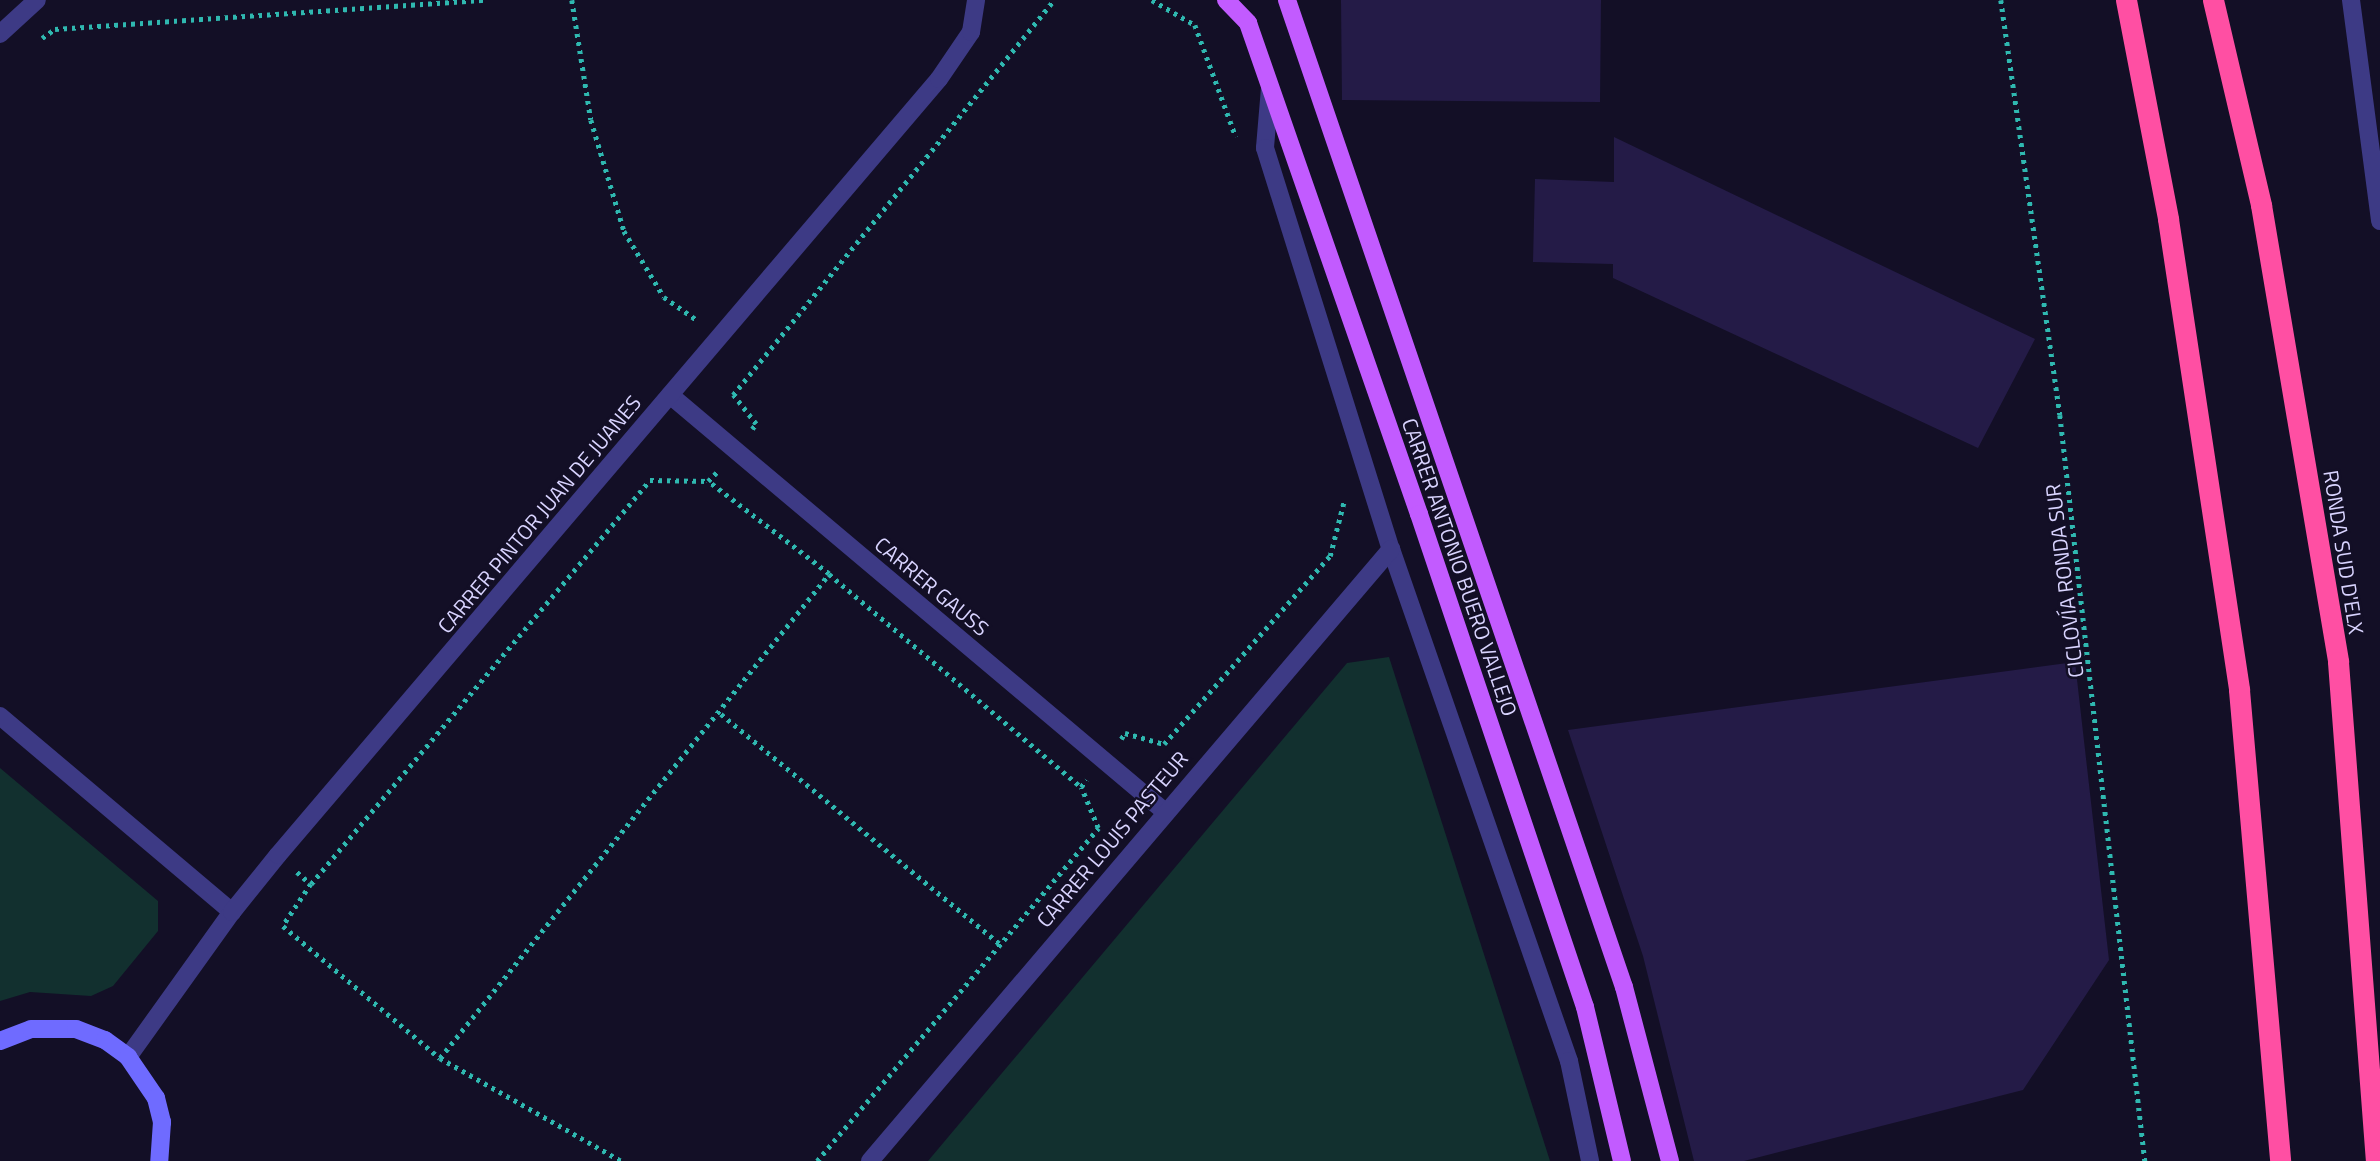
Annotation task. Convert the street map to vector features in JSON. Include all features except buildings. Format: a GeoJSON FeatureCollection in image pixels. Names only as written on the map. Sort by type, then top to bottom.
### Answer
{"type":"FeatureCollection","features":[{"type":"Feature","properties":{"kind":"highway"},"geometry":{"type":"LineString","coordinates":[[2126,0],[2168,219],[2239,690],[2280,1161]]}},
{"type":"Feature","properties":{"kind":"highway","name":"RONDA SUD D'ELX"},"geometry":{"type":"LineString","coordinates":[[2213,0],[2261,205],[2337,662],[2376,1161]]}},
{"type":"Feature","properties":{"kind":"main road","name":"CARRER ANTONIO BUERO VALLEJO"},"geometry":{"type":"LineString","coordinates":[[1226,0],[1248,23],[1585,1007],[1622,1161]]}},
{"type":"Feature","properties":{"kind":"main road","name":"CARRER ANTONIO BUERO VALLEJO"},"geometry":{"type":"LineString","coordinates":[[1287,0],[1624,987],[1670,1161]]}},
{"type":"Feature","properties":{"kind":"main road"},"geometry":{"type":"LineString","coordinates":[[0,1041],[31,1029],[76,1029],[105,1040],[128,1057],[156,1098],[162,1122],[159,1161]]}},
{"type":"Feature","properties":{"kind":"street"},"geometry":{"type":"LineString","coordinates":[[0,34],[37,0]]}},
{"type":"Feature","properties":{"kind":"street","name":"CARRER PINTOR JUAN DE JUANES"},"geometry":{"type":"LineString","coordinates":[[128,1057],[232,912],[278,855],[939,79],[971,32],[976,0]]}},
{"type":"Feature","properties":{"kind":"street"},"geometry":{"type":"LineString","coordinates":[[2351,0],[2380,220]]}},
{"type":"Feature","properties":{"kind":"street"},"geometry":{"type":"LineString","coordinates":[[1270,88],[1265,148],[1391,549],[1569,1061],[1590,1161]]}},
{"type":"Feature","properties":{"kind":"street","name":"CARRER GAUSS"},"geometry":{"type":"LineString","coordinates":[[670,395],[1164,811]]}},
{"type":"Feature","properties":{"kind":"street","name":"CARRER LOUIS PASTEUR"},"geometry":{"type":"LineString","coordinates":[[870,1161],[1164,811],[1391,549]]}},
{"type":"Feature","properties":{"kind":"street"},"geometry":{"type":"LineString","coordinates":[[0,716],[232,912]]}},
{"type":"Feature","properties":{"kind":"path"},"geometry":{"type":"LineString","coordinates":[[18,15],[34,43],[55,29],[485,0]]}},
{"type":"Feature","properties":{"kind":"path"},"geometry":{"type":"LineString","coordinates":[[572,0],[591,120],[624,231],[664,297],[720,336]]}},
{"type":"Feature","properties":{"kind":"path"},"geometry":{"type":"LineString","coordinates":[[708,481],[737,452],[756,425],[733,395],[1054,0]]}},
{"type":"Feature","properties":{"kind":"path"},"geometry":{"type":"LineString","coordinates":[[1152,0],[1195,25],[1240,149]]}},
{"type":"Feature","properties":{"kind":"path","name":"CICLOVÍA RONDA SUR"},"geometry":{"type":"LineString","coordinates":[[2001,0],[2060,415],[2145,1161]]}},
{"type":"Feature","properties":{"kind":"path"},"geometry":{"type":"LineString","coordinates":[[621,1161],[440,1058],[283,926],[311,884],[650,480],[708,481],[829,574],[1081,787],[1098,828],[817,1161]]}},
{"type":"Feature","properties":{"kind":"path"},"geometry":{"type":"LineString","coordinates":[[1081,787],[1125,733],[1164,744],[1330,556],[1345,501],[1341,488]]}},
{"type":"Feature","properties":{"kind":"path"},"geometry":{"type":"LineString","coordinates":[[440,1058],[721,714],[829,574]]}},
{"type":"Feature","properties":{"kind":"path"},"geometry":{"type":"LineString","coordinates":[[721,714],[1000,944]]}},
{"type":"Feature","properties":{"kind":"path"},"geometry":{"type":"LineString","coordinates":[[278,855],[311,884]]}},
{"type":"Feature","properties":{"kind":"green space"},"geometry":{"type":"Polygon","coordinates":[[[1389,657],[1550,1161],[928,1161],[1347,663],[1389,657]]]}},
{"type":"Feature","properties":{"kind":"green space"},"geometry":{"type":"Polygon","coordinates":[[[0,768],[158,901],[158,931],[113,986],[91,996],[30,992],[0,1001],[0,768]]]}}]}
